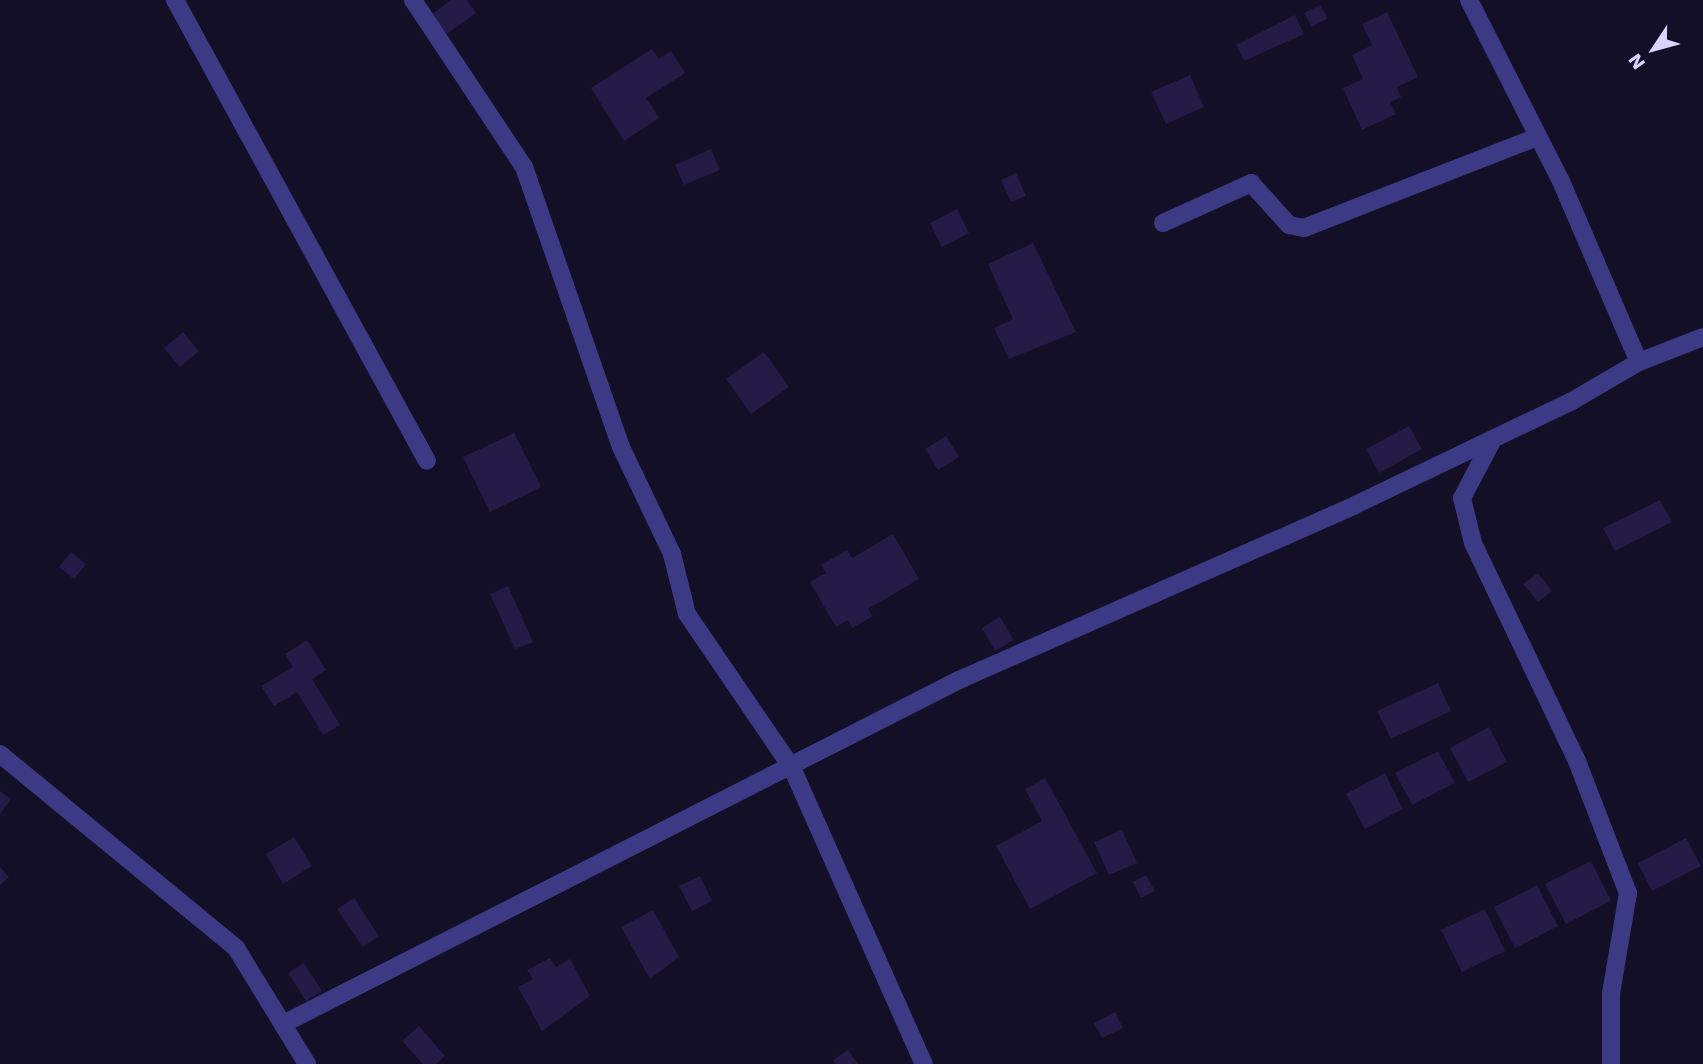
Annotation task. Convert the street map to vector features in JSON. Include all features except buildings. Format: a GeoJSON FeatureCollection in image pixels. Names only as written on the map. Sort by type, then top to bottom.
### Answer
{"type":"FeatureCollection","features":[{"type":"Feature","properties":{"kind":"street"},"geometry":{"type":"LineString","coordinates":[[175,0],[427,461]]}},
{"type":"Feature","properties":{"kind":"street"},"geometry":{"type":"LineString","coordinates":[[413,0],[524,167],[621,447],[672,554],[687,614],[792,768],[924,1064]]}},
{"type":"Feature","properties":{"kind":"street"},"geometry":{"type":"LineString","coordinates":[[1469,0],[1537,137],[1639,362]]}},
{"type":"Feature","properties":{"kind":"street"},"geometry":{"type":"LineString","coordinates":[[1163,223],[1251,183],[1289,225],[1304,228],[1537,137]]}},
{"type":"Feature","properties":{"kind":"street"},"geometry":{"type":"LineString","coordinates":[[285,1023],[792,768],[959,680],[1493,440],[1639,362],[1703,337]]}},
{"type":"Feature","properties":{"kind":"street"},"geometry":{"type":"LineString","coordinates":[[1493,440],[1471,471],[1462,498],[1473,543],[1577,761],[1628,893],[1611,993],[1611,1064]]}},
{"type":"Feature","properties":{"kind":"street"},"geometry":{"type":"LineString","coordinates":[[0,754],[236,948],[285,1023],[307,1064]]}}]}
